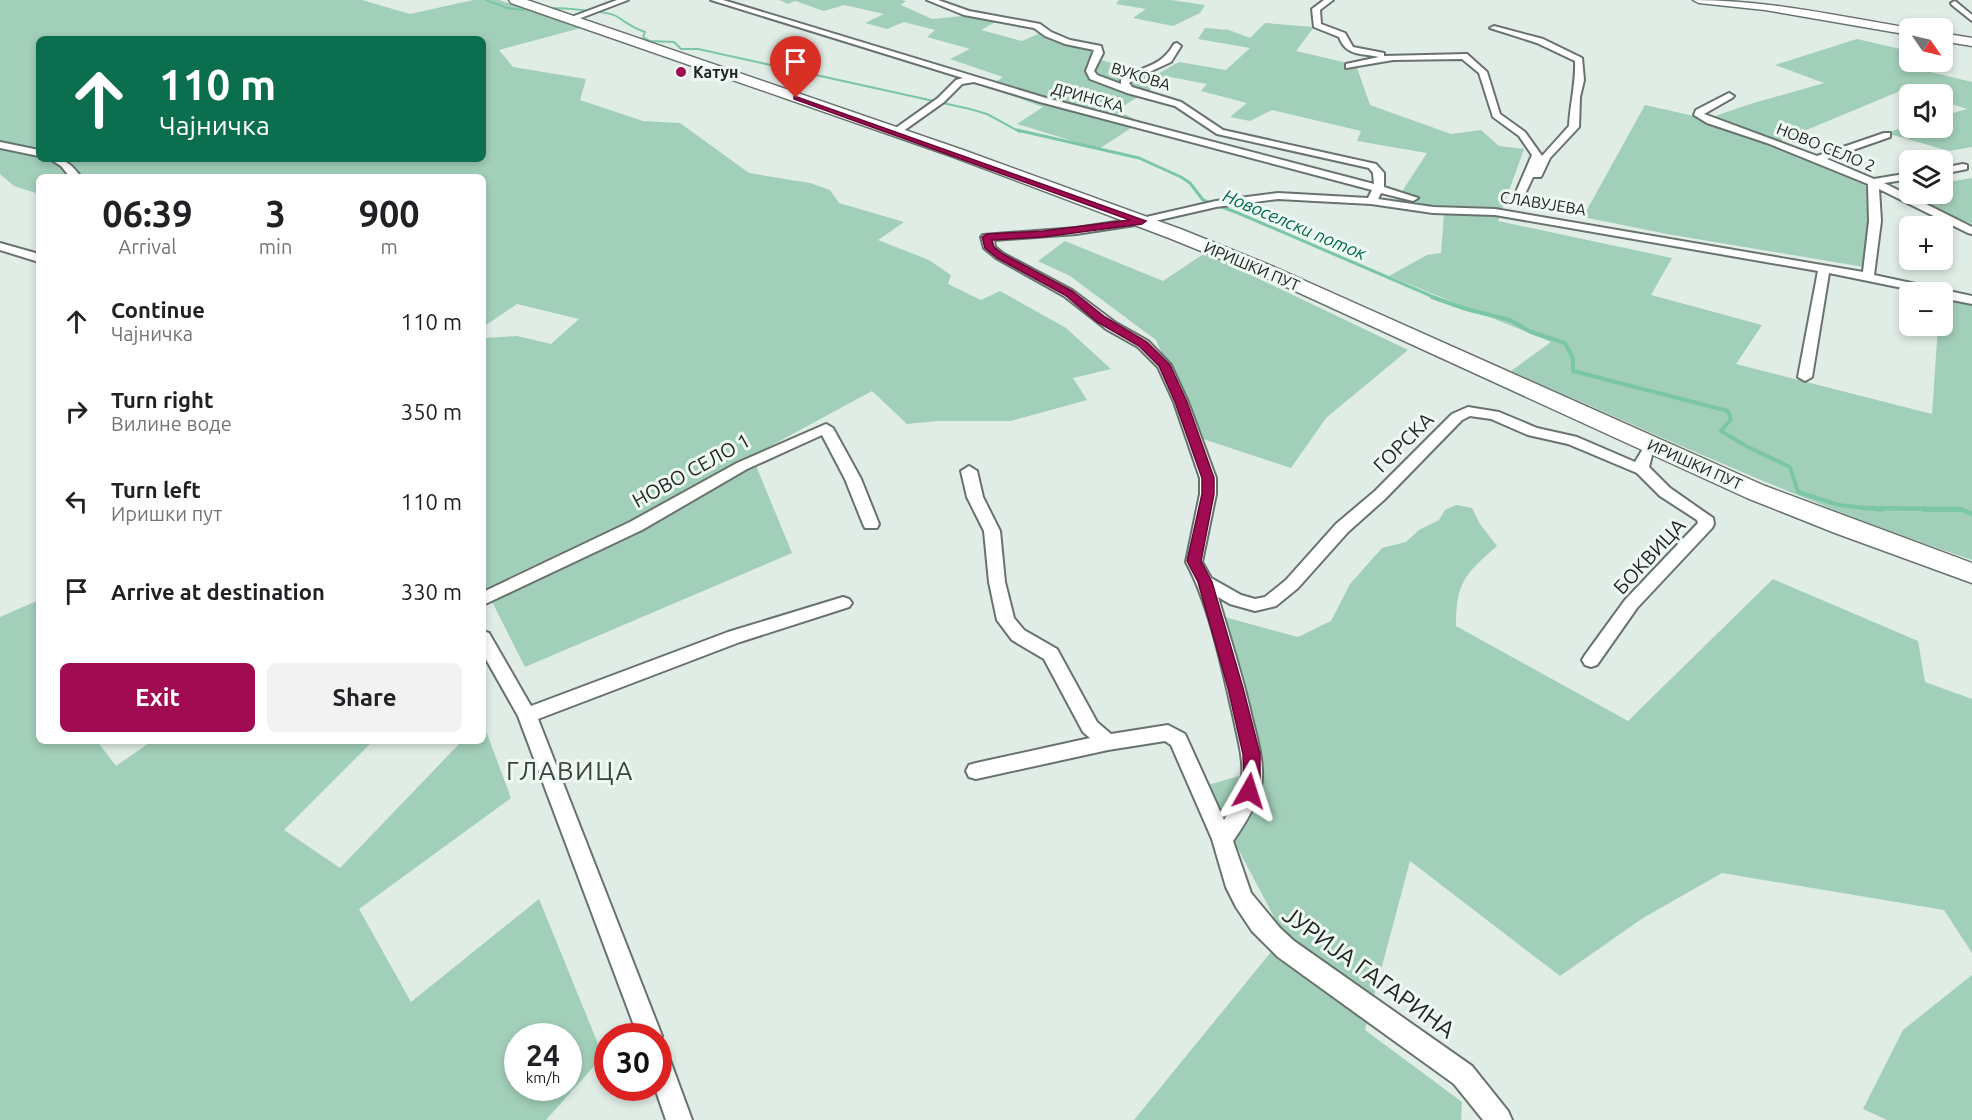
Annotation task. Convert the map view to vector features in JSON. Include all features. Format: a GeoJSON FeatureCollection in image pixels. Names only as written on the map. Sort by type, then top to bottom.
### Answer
{"type":"FeatureCollection","features":[{"type":"Feature","properties":{"kind":"main road","name":"ИРИШКИ ПУТ"},"geometry":{"type":"LineString","coordinates":[[515,0],[896,132],[1142,221],[1267,271],[1795,508],[1972,573]]}},
{"type":"Feature","properties":{"kind":"street"},"geometry":{"type":"LineString","coordinates":[[570,19],[624,0]]}},
{"type":"Feature","properties":{"kind":"street","name":"ДРИНСКА"},"geometry":{"type":"LineString","coordinates":[[715,0],[958,78],[974,80],[1457,210]]}},
{"type":"Feature","properties":{"kind":"street","name":"ВУКОВА"},"geometry":{"type":"LineString","coordinates":[[931,0],[967,13],[1037,26],[1060,39],[1098,48],[1100,50],[1090,71],[1091,75],[1130,91],[1185,106],[1201,123],[1220,132],[1372,166],[1378,170],[1380,176],[1379,189]]}},
{"type":"Feature","properties":{"kind":"street"},"geometry":{"type":"LineString","coordinates":[[1329,0],[1316,9],[1317,25],[1342,35],[1347,47],[1351,50],[1393,57]]}},
{"type":"Feature","properties":{"kind":"street"},"geometry":{"type":"LineString","coordinates":[[1699,0],[1765,8],[1899,30]]}},
{"type":"Feature","properties":{"kind":"street"},"geometry":{"type":"LineString","coordinates":[[1972,3],[1955,3],[1972,19]]}},
{"type":"Feature","properties":{"kind":"street"},"geometry":{"type":"LineString","coordinates":[[1494,28],[1540,42],[1579,60],[1580,80],[1575,97],[1574,127],[1546,157],[1532,183],[1521,192]]}},
{"type":"Feature","properties":{"kind":"street"},"geometry":{"type":"LineString","coordinates":[[1953,39],[1972,42]]}},
{"type":"Feature","properties":{"kind":"street"},"geometry":{"type":"LineString","coordinates":[[1130,91],[1124,82],[1167,62],[1177,46]]}},
{"type":"Feature","properties":{"kind":"street"},"geometry":{"type":"LineString","coordinates":[[1349,66],[1393,57],[1458,55],[1464,56],[1478,66],[1483,72],[1496,115],[1522,134],[1537,155],[1514,215]]}},
{"type":"Feature","properties":{"kind":"street"},"geometry":{"type":"LineString","coordinates":[[896,132],[938,102],[958,78]]}},
{"type":"Feature","properties":{"kind":"street","name":"НОВО СЕЛО 2"},"geometry":{"type":"LineString","coordinates":[[1729,96],[1699,112],[1699,115],[1873,182],[1972,231]]}},
{"type":"Feature","properties":{"kind":"street"},"geometry":{"type":"LineString","coordinates":[[1818,159],[1887,135]]}},
{"type":"Feature","properties":{"kind":"street"},"geometry":{"type":"LineString","coordinates":[[0,145],[36,152]]}},
{"type":"Feature","properties":{"kind":"street"},"geometry":{"type":"LineString","coordinates":[[60,162],[73,174]]}},
{"type":"Feature","properties":{"kind":"street"},"geometry":{"type":"LineString","coordinates":[[1953,169],[1963,167]]}},
{"type":"Feature","properties":{"kind":"street"},"geometry":{"type":"LineString","coordinates":[[1869,277],[1875,220],[1873,182],[1899,178]]}},
{"type":"Feature","properties":{"kind":"street"},"geometry":{"type":"LineString","coordinates":[[1371,201],[1379,189]]}},
{"type":"Feature","properties":{"kind":"street","name":"СЛАВУЈЕВА"},"geometry":{"type":"LineString","coordinates":[[1205,582],[1194,561],[1208,494],[1208,478],[1181,402],[1164,365],[1143,344],[1101,320],[1068,293],[1000,256],[990,248],[987,237],[1043,234],[1142,221],[1216,204],[1278,196],[1371,201],[1433,210],[1514,215],[1899,284]]}},
{"type":"Feature","properties":{"kind":"street"},"geometry":{"type":"LineString","coordinates":[[0,246],[36,257]]}},
{"type":"Feature","properties":{"kind":"street"},"geometry":{"type":"LineString","coordinates":[[1805,376],[1824,269]]}},
{"type":"Feature","properties":{"kind":"street"},"geometry":{"type":"LineString","coordinates":[[1953,296],[1972,300]]}},
{"type":"Feature","properties":{"kind":"street","name":"ГОРСКА"},"geometry":{"type":"LineString","coordinates":[[1205,582],[1242,602],[1255,605],[1270,602],[1292,584],[1342,528],[1380,495],[1457,417],[1468,411],[1494,415],[1533,432],[1572,440],[1629,467],[1641,468]]}},
{"type":"Feature","properties":{"kind":"street","name":"НОВО СЕЛО 1"},"geometry":{"type":"LineString","coordinates":[[486,598],[636,526],[742,466],[826,428],[853,479],[871,524]]}},
{"type":"Feature","properties":{"kind":"street"},"geometry":{"type":"LineString","coordinates":[[1641,468],[1645,455],[1652,445]]}},
{"type":"Feature","properties":{"kind":"street","name":"БОКВИЦА"},"geometry":{"type":"LineString","coordinates":[[1591,660],[1631,604],[1706,524],[1705,518],[1665,492],[1641,468]]}},
{"type":"Feature","properties":{"kind":"street"},"geometry":{"type":"LineString","coordinates":[[969,471],[975,497],[992,531],[997,582],[1006,620],[1018,635],[1051,654],[1090,727],[1108,742]]}},
{"type":"Feature","properties":{"kind":"street"},"geometry":{"type":"LineString","coordinates":[[1205,582],[1236,688],[1251,754],[1252,779],[1249,791],[1235,821],[1222,839]]}},
{"type":"Feature","properties":{"kind":"street"},"geometry":{"type":"LineString","coordinates":[[527,715],[734,637],[843,603]]}},
{"type":"Feature","properties":{"kind":"street"},"geometry":{"type":"LineString","coordinates":[[486,643],[527,715],[645,1023]]}},
{"type":"Feature","properties":{"kind":"street","name":"ЈУРИЈА ГАГАРИНА"},"geometry":{"type":"LineString","coordinates":[[976,771],[1108,742],[1168,733],[1178,740],[1222,839],[1233,880],[1262,928],[1286,949],[1455,1068],[1486,1101],[1499,1120]]}},
{"type":"Feature","properties":{"kind":"street"},"geometry":{"type":"LineString","coordinates":[[672,1100],[679,1120]]}},
{"type":"Feature","properties":{"kind":"green space"},"geometry":{"type":"Polygon","coordinates":[[[0,0],[362,0],[410,14],[473,0],[499,0],[581,28],[499,50],[513,67],[586,79],[580,100],[643,121],[680,123],[749,173],[810,183],[830,190],[839,203],[904,222],[878,240],[929,260],[951,275],[948,284],[981,300],[1000,291],[1066,328],[1111,369],[1073,378],[1087,400],[1011,421],[937,421],[907,424],[872,391],[752,456],[792,553],[525,667],[486,590],[486,338],[517,336],[551,344],[579,319],[517,304],[486,325],[486,174],[36,174],[36,193],[14,186],[0,174],[0,0]]]}},
{"type":"Feature","properties":{"kind":"green space"},"geometry":{"type":"Polygon","coordinates":[[[779,0],[902,0],[906,1],[901,5],[932,19],[973,15],[999,20],[981,30],[1022,41],[1045,31],[1069,42],[1102,47],[1097,59],[1156,75],[1179,62],[1226,70],[1250,48],[1198,39],[1205,28],[1229,30],[1250,38],[1265,23],[1314,27],[1296,51],[1356,65],[1370,105],[1451,134],[1481,130],[1499,146],[1524,149],[1498,221],[1672,258],[1651,295],[1762,325],[1736,364],[1932,414],[1937,336],[1953,336],[1953,300],[1972,304],[1972,560],[1797,495],[1511,371],[1551,342],[1389,276],[1427,255],[1441,253],[1444,214],[1392,207],[1427,153],[1357,141],[1361,131],[1272,110],[1250,121],[1230,117],[1247,103],[1201,91],[1207,84],[1170,77],[1117,110],[1140,122],[1099,149],[1017,124],[1043,107],[988,87],[1003,77],[950,59],[970,49],[927,37],[935,30],[904,22],[887,29],[865,23],[884,14],[844,5],[824,11],[795,1],[788,4],[779,0]]]}},
{"type":"Feature","properties":{"kind":"green space"},"geometry":{"type":"Polygon","coordinates":[[[1119,0],[1171,0],[1205,5],[1200,13],[1173,26],[1133,18],[1146,9],[1116,4],[1119,0]]]}},
{"type":"Feature","properties":{"kind":"green space"},"geometry":{"type":"Polygon","coordinates":[[[1857,39],[1899,49],[1899,72],[1930,72],[1972,82],[1972,147],[1946,150],[1904,138],[1953,138],[1953,113],[1967,109],[1953,104],[1953,84],[1899,84],[1899,91],[1780,141],[1872,179],[1870,268],[1667,234],[1583,217],[1645,105],[1707,119],[1824,83],[1775,65],[1857,39]]]}},
{"type":"Feature","properties":{"kind":"green space"},"geometry":{"type":"Polygon","coordinates":[[[1899,129],[1899,137],[1886,133],[1899,129]]]}},
{"type":"Feature","properties":{"kind":"green space"},"geometry":{"type":"Polygon","coordinates":[[[1972,178],[1972,224],[1925,204],[1953,204],[1953,181],[1972,178]]]}},
{"type":"Feature","properties":{"kind":"green space"},"geometry":{"type":"Polygon","coordinates":[[[1065,241],[1163,281],[1205,253],[1408,350],[1326,418],[1291,468],[1200,438],[1156,340],[1070,276],[1038,261],[1065,241]]]}},
{"type":"Feature","properties":{"kind":"green space"},"geometry":{"type":"Polygon","coordinates":[[[1456,505],[1472,508],[1480,524],[1497,546],[1477,564],[1464,580],[1458,599],[1456,626],[1628,721],[1773,579],[1918,641],[1925,682],[1972,699],[1972,953],[1944,910],[1722,873],[1643,918],[1560,976],[1410,861],[1365,1030],[1462,1102],[1461,1120],[1134,1120],[1284,936],[1205,786],[1259,770],[1224,617],[1298,637],[1331,621],[1350,584],[1382,548],[1406,542],[1419,530],[1439,520],[1445,510],[1456,505]]]}},
{"type":"Feature","properties":{"kind":"green space"},"geometry":{"type":"Polygon","coordinates":[[[36,601],[36,744],[99,744],[116,766],[148,744],[370,744],[284,830],[340,868],[459,744],[486,744],[486,731],[511,798],[359,909],[411,1002],[539,899],[594,1034],[594,1066],[582,1080],[582,1023],[504,1023],[504,1101],[563,1101],[546,1120],[0,1120],[0,617],[36,601]]]}},
{"type":"Feature","properties":{"kind":"green space"},"geometry":{"type":"Polygon","coordinates":[[[1972,975],[1972,1120],[1887,1120],[1863,1109],[1903,1030],[1972,975]]]}},
{"type":"Feature","properties":{"kind":"waterway","name":"Новоселски поток"},"geometry":{"type":"LineString","coordinates":[[486,0],[507,8],[523,10]]}},
{"type":"Feature","properties":{"kind":"waterway","name":"Новоселски поток"},"geometry":{"type":"LineString","coordinates":[[550,8],[611,14],[645,32],[643,37],[650,41],[674,42],[681,49],[698,49],[970,109],[987,114],[1020,132]]}},
{"type":"Feature","properties":{"kind":"waterway","name":"Новоселски поток"},"geometry":{"type":"LineString","coordinates":[[1017,130],[1139,158],[1181,177],[1190,183],[1203,200],[1436,298]]}},
{"type":"Feature","properties":{"kind":"waterway","name":"Новоселски поток"},"geometry":{"type":"LineString","coordinates":[[1432,297],[1466,309],[1510,320],[1531,332],[1565,343],[1573,358],[1573,371],[1728,411],[1731,419],[1721,431],[1790,467],[1798,492],[1839,505],[1865,508]]}},
{"type":"Feature","properties":{"kind":"waterway","name":"Новоселски поток"},"geometry":{"type":"LineString","coordinates":[[1865,508],[1960,509],[1972,514]]}},
{"type":"Feature","properties":{"kind":"waterway","name":"Новоселски поток"},"geometry":{"type":"LineString","coordinates":[[1865,508],[1882,510]]}},
{"type":"Feature","properties":{"kind":"waterway","name":"Новоселски поток"},"geometry":{"type":"LineString","coordinates":[[1923,510],[1962,510]]}},
{"type":"Feature","properties":{"kind":"place","name":"Катун"},"geometry":{"type":"Point","coordinates":[681,72]}},
{"type":"Feature","properties":{"kind":"district","name":"ГЛАВИЦА"},"geometry":{"type":"Point","coordinates":[570,770]}},
{"type":"Feature","properties":{"kind":"route"},"geometry":{"type":"LineString","coordinates":[[796,98],[957,153],[1142,221],[1076,231],[987,237],[990,248],[1000,256],[1068,293],[1101,320],[1143,344],[1164,365],[1181,402],[1208,478],[1208,494],[1194,561],[1205,582],[1236,688],[1251,754],[1252,779],[1249,791]]}}]}
